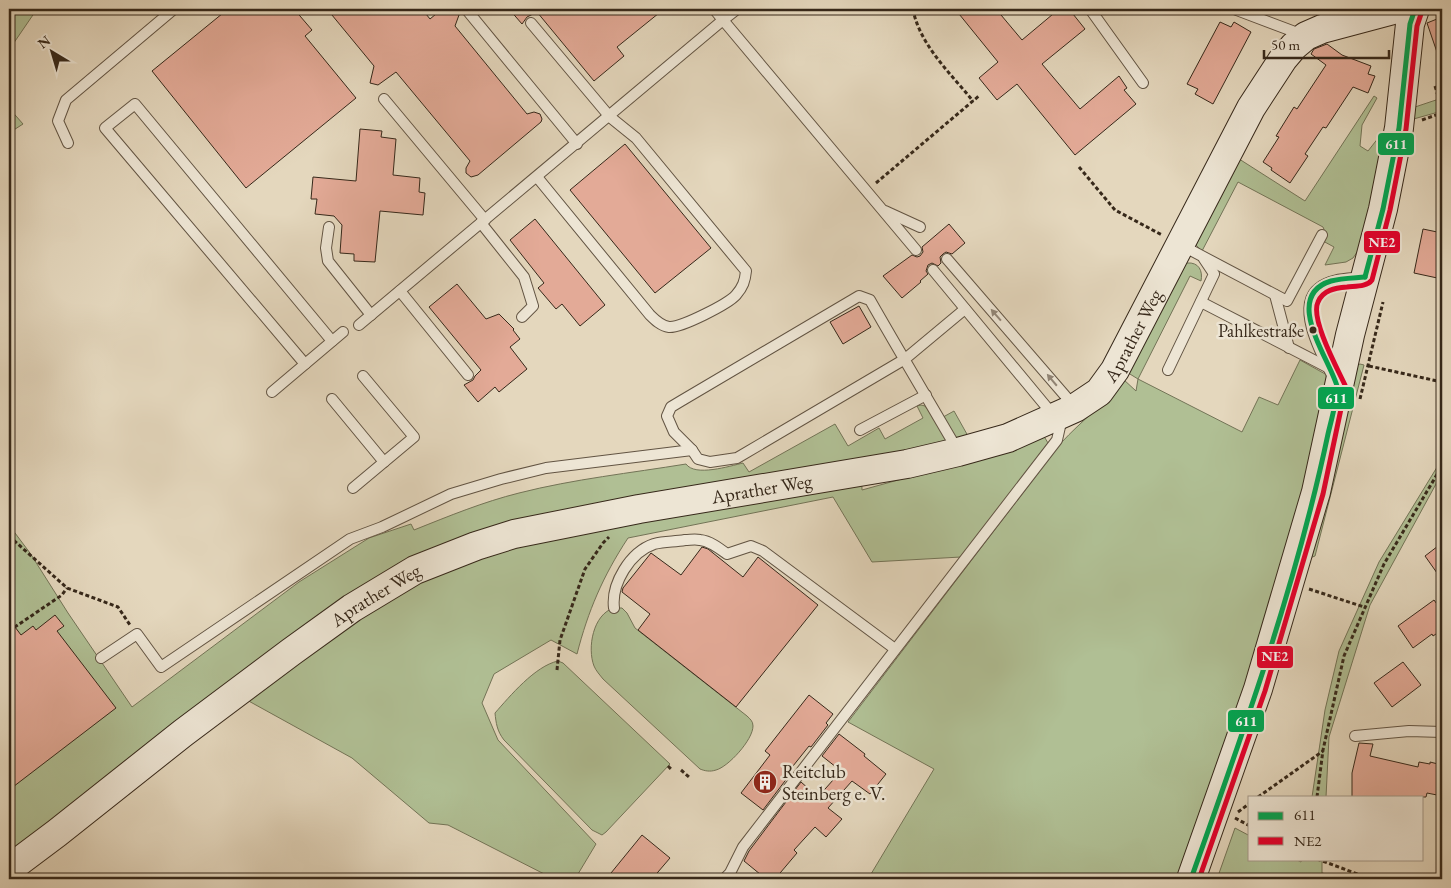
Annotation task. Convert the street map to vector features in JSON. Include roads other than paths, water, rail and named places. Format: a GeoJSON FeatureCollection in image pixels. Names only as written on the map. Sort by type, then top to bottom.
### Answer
{"type":"FeatureCollection","features":[{"type":"Feature","properties":{"kind":"street","name":"Aprather Weg"},"geometry":{"type":"LineString","coordinates":[[9,869],[183,733],[291,652],[352,608],[415,570],[476,546],[514,534],[639,509],[907,464],[958,452],[1008,438],[1064,413],[1098,392],[1115,370],[1192,252],[1251,108],[1283,59],[1306,36],[1322,29],[1397,9]]}},
{"type":"Feature","properties":{"kind":"street"},"geometry":{"type":"LineString","coordinates":[[1191,879],[1258,689],[1316,492],[1333,378],[1365,276],[1383,209],[1399,128],[1410,24],[1415,9]]}},
{"type":"Feature","properties":{"kind":"lane"},"geometry":{"type":"LineString","coordinates":[[466,9],[577,144]]}},
{"type":"Feature","properties":{"kind":"lane"},"geometry":{"type":"LineString","coordinates":[[714,9],[916,250]]}},
{"type":"Feature","properties":{"kind":"lane"},"geometry":{"type":"LineString","coordinates":[[359,325],[737,9]]}},
{"type":"Feature","properties":{"kind":"lane"},"geometry":{"type":"LineString","coordinates":[[1090,9],[1142,83]]}},
{"type":"Feature","properties":{"kind":"lane"},"geometry":{"type":"LineString","coordinates":[[1234,9],[1306,36]]}},
{"type":"Feature","properties":{"kind":"lane"},"geometry":{"type":"LineString","coordinates":[[68,143],[58,121],[66,100],[171,10]]}},
{"type":"Feature","properties":{"kind":"lane"},"geometry":{"type":"LineString","coordinates":[[531,23],[610,117],[636,138],[746,270],[745,282],[735,296],[727,302],[681,325],[670,327],[659,324],[537,177]]}},
{"type":"Feature","properties":{"kind":"lane"},"geometry":{"type":"LineString","coordinates":[[384,99],[483,222],[524,277],[533,306],[522,317]]}},
{"type":"Feature","properties":{"kind":"lane"},"geometry":{"type":"LineString","coordinates":[[305,364],[105,128],[135,104],[332,340]]}},
{"type":"Feature","properties":{"kind":"lane"},"geometry":{"type":"LineString","coordinates":[[882,209],[920,227]]}},
{"type":"Feature","properties":{"kind":"lane"},"geometry":{"type":"LineString","coordinates":[[329,227],[326,248],[328,261],[371,315]]}},
{"type":"Feature","properties":{"kind":"lane"},"geometry":{"type":"LineString","coordinates":[[1192,252],[1287,301],[1322,235]]}},
{"type":"Feature","properties":{"kind":"lane"},"geometry":{"type":"LineString","coordinates":[[1168,370],[1214,274],[1192,252]]}},
{"type":"Feature","properties":{"kind":"lane"},"geometry":{"type":"LineString","coordinates":[[947,259],[1064,413]]}},
{"type":"Feature","properties":{"kind":"lane"},"geometry":{"type":"LineString","coordinates":[[933,270],[965,309],[1064,413]]}},
{"type":"Feature","properties":{"kind":"lane"},"geometry":{"type":"LineString","coordinates":[[946,285],[958,272]]}},
{"type":"Feature","properties":{"kind":"lane"},"geometry":{"type":"LineString","coordinates":[[1333,378],[1314,333],[1310,320],[1309,302],[1318,288],[1331,281],[1365,276]]}},
{"type":"Feature","properties":{"kind":"lane"},"geometry":{"type":"LineString","coordinates":[[400,291],[468,376]]}},
{"type":"Feature","properties":{"kind":"lane"},"geometry":{"type":"LineString","coordinates":[[1275,295],[1289,348]]}},
{"type":"Feature","properties":{"kind":"lane"},"geometry":{"type":"LineString","coordinates":[[958,452],[926,395],[905,360],[870,300],[859,296],[671,407],[667,416],[674,432],[698,459],[710,462],[737,458],[905,360],[965,309]]}},
{"type":"Feature","properties":{"kind":"lane"},"geometry":{"type":"LineString","coordinates":[[1201,302],[1289,348],[1333,378]]}},
{"type":"Feature","properties":{"kind":"lane"},"geometry":{"type":"LineString","coordinates":[[272,392],[343,332]]}},
{"type":"Feature","properties":{"kind":"lane"},"geometry":{"type":"LineString","coordinates":[[352,488],[414,437],[363,376]]}},
{"type":"Feature","properties":{"kind":"lane"},"geometry":{"type":"LineString","coordinates":[[860,430],[926,395]]}},
{"type":"Feature","properties":{"kind":"lane"},"geometry":{"type":"LineString","coordinates":[[332,399],[384,462]]}},
{"type":"Feature","properties":{"kind":"lane"},"geometry":{"type":"LineString","coordinates":[[724,879],[730,873],[743,847],[1057,440],[1064,413]]}},
{"type":"Feature","properties":{"kind":"lane"},"geometry":{"type":"LineString","coordinates":[[101,658],[136,634],[161,667],[350,539],[382,527],[451,494],[546,468],[692,450]]}},
{"type":"Feature","properties":{"kind":"lane"},"geometry":{"type":"LineString","coordinates":[[614,608],[613,599],[618,579],[633,558],[653,544],[673,540],[699,539],[708,542],[727,554],[751,546],[763,551],[895,649]]}},
{"type":"Feature","properties":{"kind":"lane"},"geometry":{"type":"LineString","coordinates":[[1355,736],[1409,731],[1442,732]]}},
{"type":"Feature","properties":{"kind":"place","name":"Pahlkestraße"},"geometry":{"type":"Point","coordinates":[1313,330]}},
{"type":"Feature","properties":{"kind":"place","name":"Reitclub Steinberg e. V."},"geometry":{"type":"Point","coordinates":[765,782]}}]}
